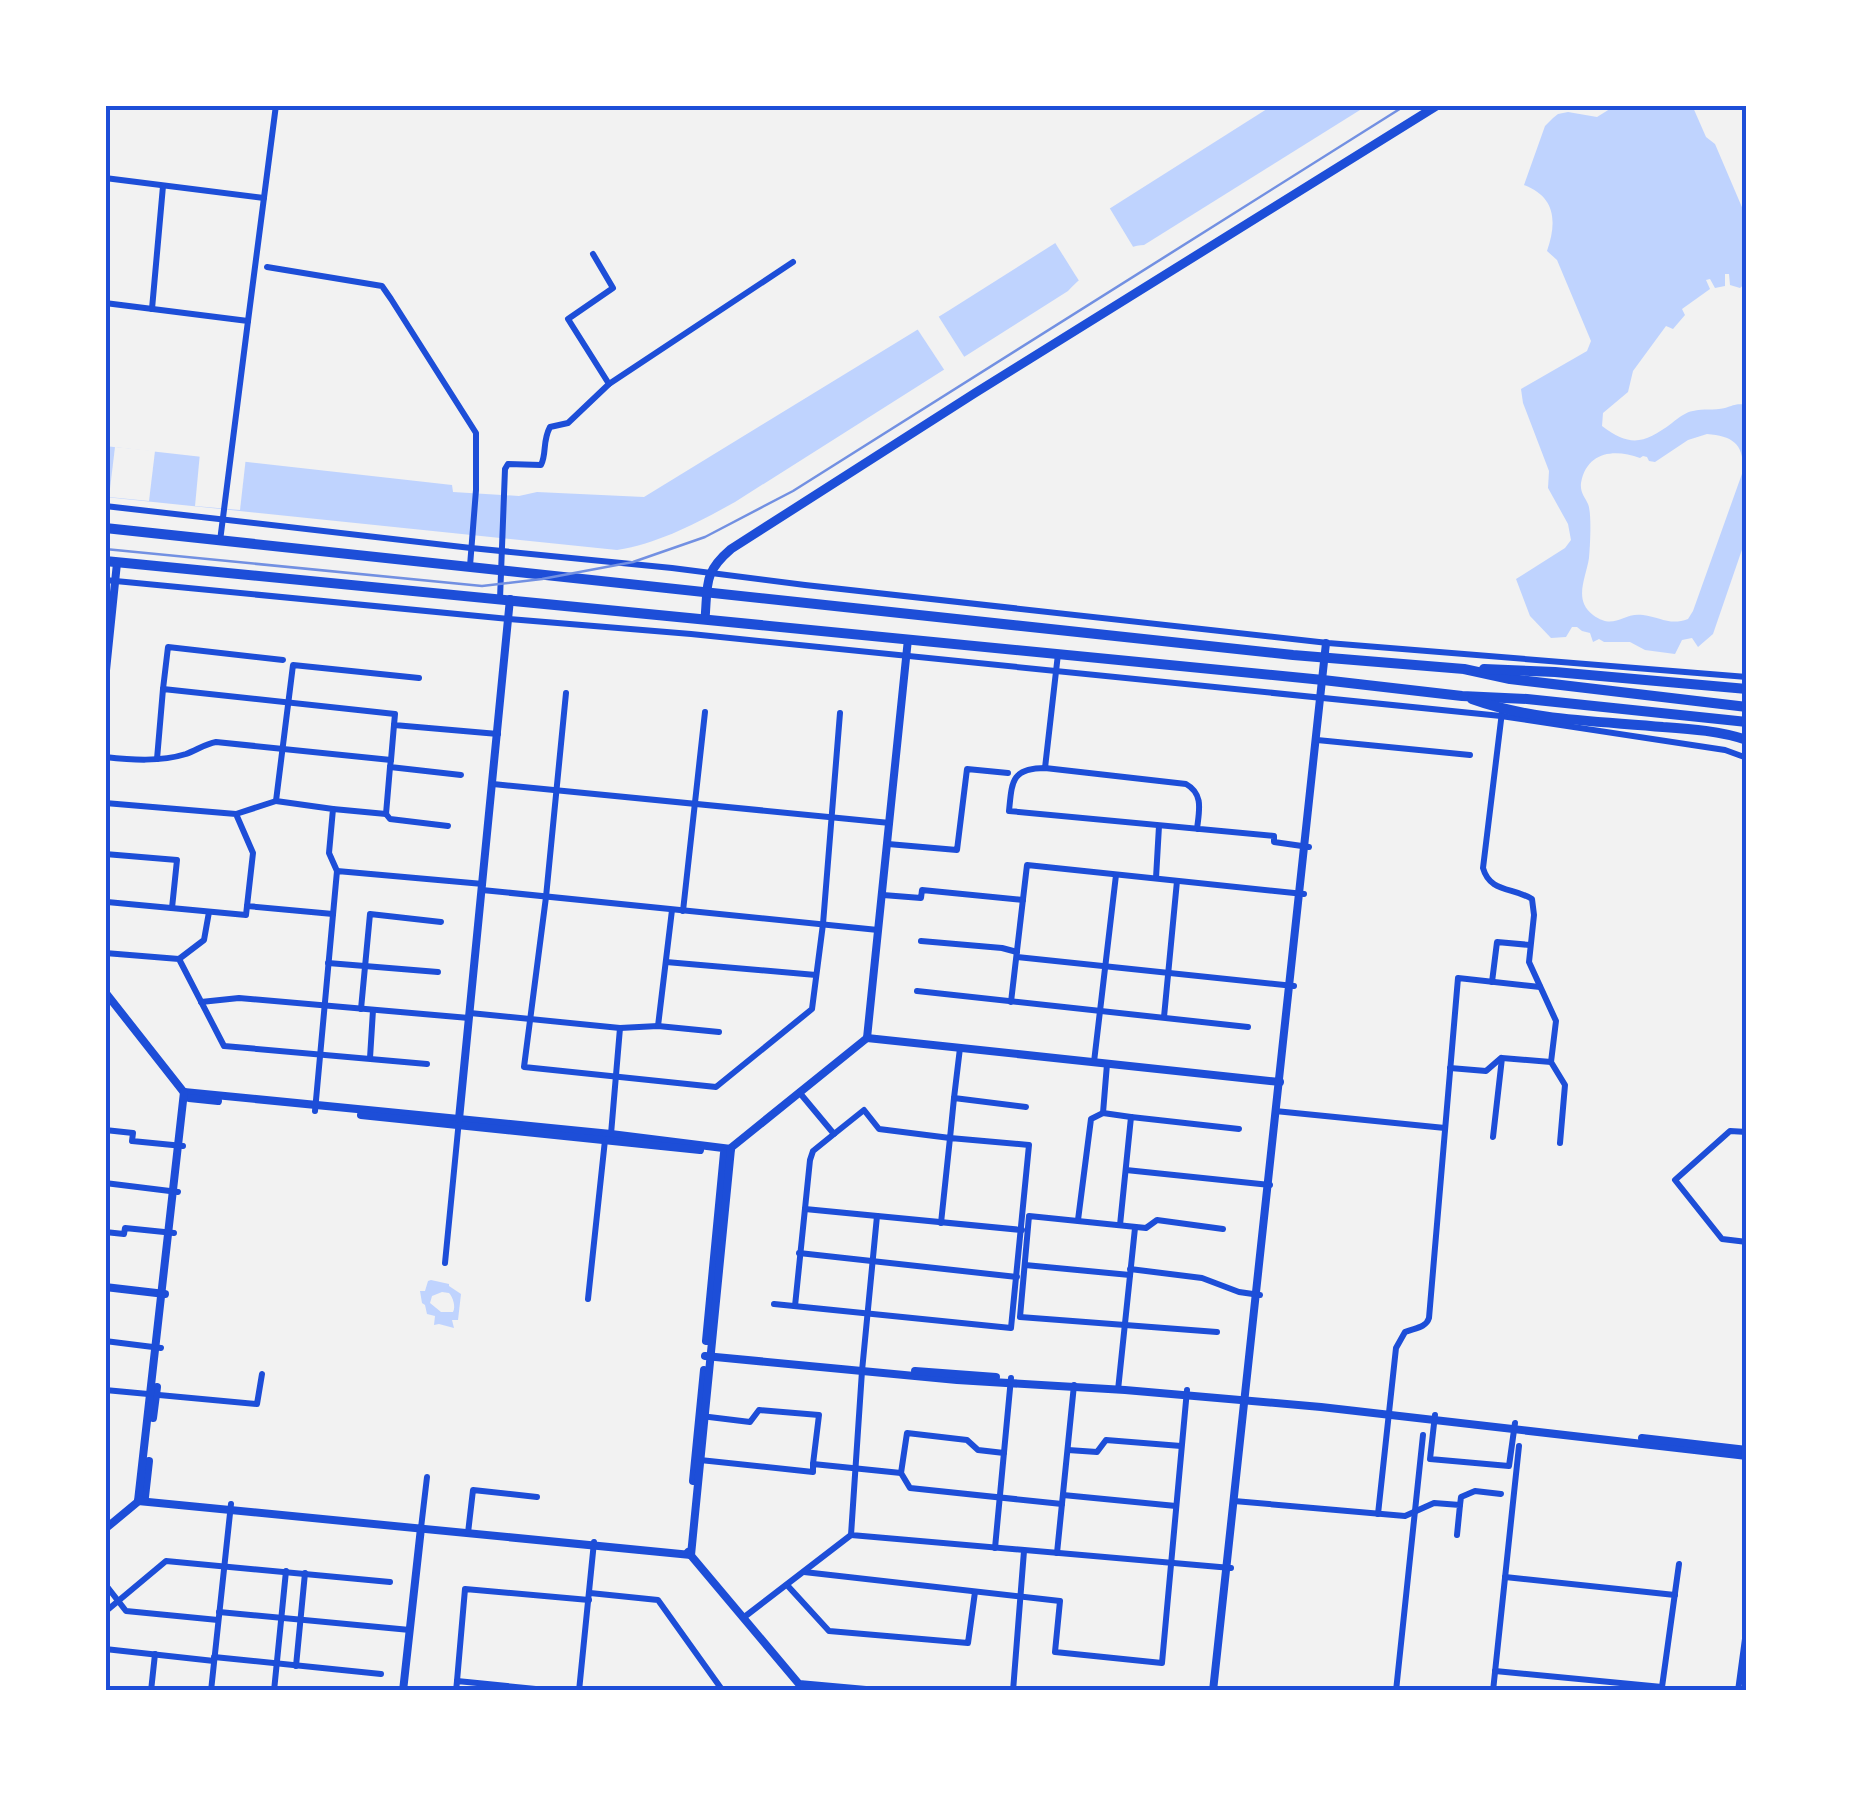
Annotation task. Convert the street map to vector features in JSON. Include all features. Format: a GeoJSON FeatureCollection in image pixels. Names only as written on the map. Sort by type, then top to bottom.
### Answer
{"type":"FeatureCollection","features":[{"type":"Feature","properties":{"kind":"main road"},"geometry":{"type":"LineString","coordinates":[[705,618],[709,573],[731,549],[1438,105]]}},
{"type":"Feature","properties":{"kind":"main road"},"geometry":{"type":"LineString","coordinates":[[105,528],[1327,658],[1747,689]]}},
{"type":"Feature","properties":{"kind":"main road"},"geometry":{"type":"LineString","coordinates":[[111,562],[1747,722]]}},
{"type":"Feature","properties":{"kind":"main road"},"geometry":{"type":"LineString","coordinates":[[1464,669],[1747,708]]}},
{"type":"Feature","properties":{"kind":"main road"},"geometry":{"type":"LineString","coordinates":[[1462,696],[1502,713],[1708,730],[1747,740]]}},
{"type":"Feature","properties":{"kind":"street"},"geometry":{"type":"LineString","coordinates":[[220,541],[276,105]]}},
{"type":"Feature","properties":{"kind":"street"},"geometry":{"type":"LineString","coordinates":[[105,178],[264,198]]}},
{"type":"Feature","properties":{"kind":"street"},"geometry":{"type":"LineString","coordinates":[[152,309],[162,186]]}},
{"type":"Feature","properties":{"kind":"street"},"geometry":{"type":"LineString","coordinates":[[593,254],[613,288],[568,319],[609,384]]}},
{"type":"Feature","properties":{"kind":"street"},"geometry":{"type":"LineString","coordinates":[[445,1263],[509,619],[501,571],[504,469],[508,464],[541,464],[550,427],[568,423],[609,384],[794,262]]}},
{"type":"Feature","properties":{"kind":"street"},"geometry":{"type":"LineString","coordinates":[[266,267],[382,286],[476,433],[470,566]]}},
{"type":"Feature","properties":{"kind":"street"},"geometry":{"type":"LineString","coordinates":[[105,303],[248,322]]}},
{"type":"Feature","properties":{"kind":"street"},"geometry":{"type":"LineString","coordinates":[[105,506],[1328,643],[1747,677]]}},
{"type":"Feature","properties":{"kind":"street"},"geometry":{"type":"LineString","coordinates":[[105,680],[116,581],[111,562]]}},
{"type":"Feature","properties":{"kind":"street"},"geometry":{"type":"LineString","coordinates":[[105,580],[1502,713],[1725,750],[1747,758]]}},
{"type":"Feature","properties":{"kind":"street"},"geometry":{"type":"LineString","coordinates":[[867,1038],[908,639]]}},
{"type":"Feature","properties":{"kind":"street"},"geometry":{"type":"LineString","coordinates":[[1216,1691],[1328,643]]}},
{"type":"Feature","properties":{"kind":"street"},"geometry":{"type":"LineString","coordinates":[[157,759],[168,647],[283,660]]}},
{"type":"Feature","properties":{"kind":"street"},"geometry":{"type":"LineString","coordinates":[[1045,768],[1058,654]]}},
{"type":"Feature","properties":{"kind":"street"},"geometry":{"type":"LineString","coordinates":[[276,801],[293,665],[420,678]]}},
{"type":"Feature","properties":{"kind":"street"},"geometry":{"type":"LineString","coordinates":[[163,690],[395,714],[386,814],[390,820],[448,826]]}},
{"type":"Feature","properties":{"kind":"street"},"geometry":{"type":"LineString","coordinates":[[566,693],[524,1067],[716,1086],[812,1009],[840,713]]}},
{"type":"Feature","properties":{"kind":"street"},"geometry":{"type":"LineString","coordinates":[[683,910],[705,712]]}},
{"type":"Feature","properties":{"kind":"street"},"geometry":{"type":"LineString","coordinates":[[1502,713],[1483,868],[1492,884],[1532,899],[1529,962],[1556,1021],[1551,1062],[1565,1085],[1560,1143]]}},
{"type":"Feature","properties":{"kind":"street"},"geometry":{"type":"LineString","coordinates":[[394,726],[498,734]]}},
{"type":"Feature","properties":{"kind":"street"},"geometry":{"type":"LineString","coordinates":[[1319,740],[1470,755]]}},
{"type":"Feature","properties":{"kind":"street"},"geometry":{"type":"LineString","coordinates":[[105,758],[157,759],[216,742],[461,775]]}},
{"type":"Feature","properties":{"kind":"street"},"geometry":{"type":"LineString","coordinates":[[1197,829],[1198,796],[1186,784],[1045,768],[1029,768],[1012,781],[1009,811],[1159,826],[1274,836],[1274,842],[1307,846]]}},
{"type":"Feature","properties":{"kind":"street"},"geometry":{"type":"LineString","coordinates":[[888,844],[957,850],[967,769],[1008,773]]}},
{"type":"Feature","properties":{"kind":"street"},"geometry":{"type":"LineString","coordinates":[[492,784],[890,823]]}},
{"type":"Feature","properties":{"kind":"street"},"geometry":{"type":"LineString","coordinates":[[105,803],[236,814],[276,801],[386,814]]}},
{"type":"Feature","properties":{"kind":"street"},"geometry":{"type":"LineString","coordinates":[[315,1108],[337,871],[329,853],[334,809]]}},
{"type":"Feature","properties":{"kind":"street"},"geometry":{"type":"LineString","coordinates":[[107,902],[246,916],[253,853],[236,814]]}},
{"type":"Feature","properties":{"kind":"street"},"geometry":{"type":"LineString","coordinates":[[1156,878],[1159,826]]}},
{"type":"Feature","properties":{"kind":"street"},"geometry":{"type":"LineString","coordinates":[[105,854],[177,860],[172,908]]}},
{"type":"Feature","properties":{"kind":"street"},"geometry":{"type":"LineString","coordinates":[[1011,1002],[1027,865],[1302,893]]}},
{"type":"Feature","properties":{"kind":"street"},"geometry":{"type":"LineString","coordinates":[[337,871],[546,897],[878,930]]}},
{"type":"Feature","properties":{"kind":"street"},"geometry":{"type":"LineString","coordinates":[[1094,1062],[1116,875]]}},
{"type":"Feature","properties":{"kind":"street"},"geometry":{"type":"LineString","coordinates":[[1164,1017],[1177,881]]}},
{"type":"Feature","properties":{"kind":"street"},"geometry":{"type":"LineString","coordinates":[[883,894],[921,898],[922,890],[1023,900]]}},
{"type":"Feature","properties":{"kind":"street"},"geometry":{"type":"LineString","coordinates":[[247,906],[333,914]]}},
{"type":"Feature","properties":{"kind":"street"},"geometry":{"type":"LineString","coordinates":[[658,1026],[672,910]]}},
{"type":"Feature","properties":{"kind":"street"},"geometry":{"type":"LineString","coordinates":[[105,952],[180,959],[204,940],[209,912]]}},
{"type":"Feature","properties":{"kind":"street"},"geometry":{"type":"LineString","coordinates":[[361,1008],[370,914],[441,922]]}},
{"type":"Feature","properties":{"kind":"street"},"geometry":{"type":"LineString","coordinates":[[921,942],[1002,948],[1016,955],[1106,967],[1292,986]]}},
{"type":"Feature","properties":{"kind":"street"},"geometry":{"type":"LineString","coordinates":[[1492,982],[1497,942],[1530,946]]}},
{"type":"Feature","properties":{"kind":"street"},"geometry":{"type":"LineString","coordinates":[[180,959],[224,1046],[427,1064]]}},
{"type":"Feature","properties":{"kind":"street"},"geometry":{"type":"LineString","coordinates":[[328,962],[438,972]]}},
{"type":"Feature","properties":{"kind":"street"},"geometry":{"type":"LineString","coordinates":[[666,962],[816,975]]}},
{"type":"Feature","properties":{"kind":"street"},"geometry":{"type":"LineString","coordinates":[[1378,1514],[1398,1341],[1405,1332],[1428,1323],[1430,1318],[1458,978],[1540,987]]}},
{"type":"Feature","properties":{"kind":"street"},"geometry":{"type":"LineString","coordinates":[[916,991],[1248,1027]]}},
{"type":"Feature","properties":{"kind":"street"},"geometry":{"type":"LineString","coordinates":[[105,992],[186,1095],[142,1499]]}},
{"type":"Feature","properties":{"kind":"street"},"geometry":{"type":"LineString","coordinates":[[200,1002],[239,998],[620,1028],[658,1026],[720,1032]]}},
{"type":"Feature","properties":{"kind":"street"},"geometry":{"type":"LineString","coordinates":[[370,1058],[374,1010]]}},
{"type":"Feature","properties":{"kind":"street"},"geometry":{"type":"LineString","coordinates":[[588,1300],[620,1028]]}},
{"type":"Feature","properties":{"kind":"street"},"geometry":{"type":"LineString","coordinates":[[877,1691],[799,1687],[689,1552],[728,1151],[867,1038],[1281,1082]]}},
{"type":"Feature","properties":{"kind":"street"},"geometry":{"type":"LineString","coordinates":[[941,1223],[960,1048]]}},
{"type":"Feature","properties":{"kind":"street"},"geometry":{"type":"LineString","coordinates":[[1450,1068],[1486,1071],[1502,1058],[1551,1062]]}},
{"type":"Feature","properties":{"kind":"street"},"geometry":{"type":"LineString","coordinates":[[1493,1138],[1502,1058]]}},
{"type":"Feature","properties":{"kind":"street"},"geometry":{"type":"LineString","coordinates":[[1102,1113],[1106,1064]]}},
{"type":"Feature","properties":{"kind":"street"},"geometry":{"type":"LineString","coordinates":[[800,1092],[834,1134]]}},
{"type":"Feature","properties":{"kind":"street"},"geometry":{"type":"LineString","coordinates":[[186,1095],[728,1151]]}},
{"type":"Feature","properties":{"kind":"street"},"geometry":{"type":"LineString","coordinates":[[954,1098],[1026,1107]]}},
{"type":"Feature","properties":{"kind":"street"},"geometry":{"type":"LineString","coordinates":[[774,1304],[1011,1328],[1029,1145],[879,1129],[864,1110],[811,1155],[794,1306]]}},
{"type":"Feature","properties":{"kind":"street"},"geometry":{"type":"LineString","coordinates":[[1278,1111],[1444,1128]]}},
{"type":"Feature","properties":{"kind":"street"},"geometry":{"type":"LineString","coordinates":[[1078,1220],[1089,1123],[1094,1116],[1102,1113],[1239,1129]]}},
{"type":"Feature","properties":{"kind":"street"},"geometry":{"type":"LineString","coordinates":[[1120,1225],[1131,1117]]}},
{"type":"Feature","properties":{"kind":"street"},"geometry":{"type":"LineString","coordinates":[[105,1130],[133,1133],[132,1142],[180,1146]]}},
{"type":"Feature","properties":{"kind":"street"},"geometry":{"type":"LineString","coordinates":[[1747,1132],[1730,1131],[1675,1180],[1722,1239],[1747,1242]]}},
{"type":"Feature","properties":{"kind":"street"},"geometry":{"type":"LineString","coordinates":[[1126,1170],[1269,1185]]}},
{"type":"Feature","properties":{"kind":"street"},"geometry":{"type":"LineString","coordinates":[[105,1184],[176,1192]]}},
{"type":"Feature","properties":{"kind":"street"},"geometry":{"type":"LineString","coordinates":[[805,1208],[1022,1230]]}},
{"type":"Feature","properties":{"kind":"street"},"geometry":{"type":"LineString","coordinates":[[851,1535],[877,1216]]}},
{"type":"Feature","properties":{"kind":"street"},"geometry":{"type":"LineString","coordinates":[[1218,1332],[1020,1316],[1030,1216],[1136,1228],[1146,1228],[1156,1220],[1223,1229]]}},
{"type":"Feature","properties":{"kind":"street"},"geometry":{"type":"LineString","coordinates":[[105,1232],[124,1234],[125,1228],[172,1233]]}},
{"type":"Feature","properties":{"kind":"street"},"geometry":{"type":"LineString","coordinates":[[1118,1387],[1136,1228]]}},
{"type":"Feature","properties":{"kind":"street"},"geometry":{"type":"LineString","coordinates":[[800,1253],[1017,1277]]}},
{"type":"Feature","properties":{"kind":"street"},"geometry":{"type":"LineString","coordinates":[[1025,1265],[1202,1278],[1258,1295]]}},
{"type":"Feature","properties":{"kind":"street"},"geometry":{"type":"LineString","coordinates":[[105,1290],[164,1296]]}},
{"type":"Feature","properties":{"kind":"street"},"geometry":{"type":"LineString","coordinates":[[105,1341],[159,1348]]}},
{"type":"Feature","properties":{"kind":"street"},"geometry":{"type":"LineString","coordinates":[[708,1354],[1187,1392],[1747,1452]]}},
{"type":"Feature","properties":{"kind":"street"},"geometry":{"type":"LineString","coordinates":[[105,1390],[258,1404],[262,1374]]}},
{"type":"Feature","properties":{"kind":"street"},"geometry":{"type":"LineString","coordinates":[[995,1548],[1011,1381]]}},
{"type":"Feature","properties":{"kind":"street"},"geometry":{"type":"LineString","coordinates":[[1058,1553],[1074,1386]]}},
{"type":"Feature","properties":{"kind":"street"},"geometry":{"type":"LineString","coordinates":[[804,1572],[1060,1601],[1055,1652],[1162,1664],[1187,1392]]}},
{"type":"Feature","properties":{"kind":"street"},"geometry":{"type":"LineString","coordinates":[[698,1460],[813,1472],[819,1415],[759,1410],[750,1422],[702,1416]]}},
{"type":"Feature","properties":{"kind":"street"},"geometry":{"type":"LineString","coordinates":[[1435,1417],[1430,1459],[1509,1466],[1515,1426]]}},
{"type":"Feature","properties":{"kind":"street"},"geometry":{"type":"LineString","coordinates":[[1004,1453],[978,1450],[967,1440],[906,1433],[901,1473],[910,1488],[1000,1498],[1176,1506]]}},
{"type":"Feature","properties":{"kind":"street"},"geometry":{"type":"LineString","coordinates":[[1396,1691],[1423,1435]]}},
{"type":"Feature","properties":{"kind":"street"},"geometry":{"type":"LineString","coordinates":[[1068,1450],[1096,1452],[1106,1440],[1182,1446]]}},
{"type":"Feature","properties":{"kind":"street"},"geometry":{"type":"LineString","coordinates":[[1492,1691],[1519,1446]]}},
{"type":"Feature","properties":{"kind":"street"},"geometry":{"type":"LineString","coordinates":[[814,1464],[901,1473]]}},
{"type":"Feature","properties":{"kind":"street"},"geometry":{"type":"LineString","coordinates":[[403,1691],[427,1477]]}},
{"type":"Feature","properties":{"kind":"street"},"geometry":{"type":"LineString","coordinates":[[468,1530],[473,1490],[536,1497]]}},
{"type":"Feature","properties":{"kind":"street"},"geometry":{"type":"LineString","coordinates":[[1457,1535],[1462,1496],[1475,1492],[1501,1494]]}},
{"type":"Feature","properties":{"kind":"street"},"geometry":{"type":"LineString","coordinates":[[105,1529],[142,1499],[689,1552]]}},
{"type":"Feature","properties":{"kind":"street"},"geometry":{"type":"LineString","coordinates":[[1236,1502],[1405,1516],[1434,1504],[1460,1505]]}},
{"type":"Feature","properties":{"kind":"street"},"geometry":{"type":"LineString","coordinates":[[211,1691],[230,1506]]}},
{"type":"Feature","properties":{"kind":"street"},"geometry":{"type":"LineString","coordinates":[[743,1618],[851,1535],[1229,1568]]}},
{"type":"Feature","properties":{"kind":"street"},"geometry":{"type":"LineString","coordinates":[[578,1691],[594,1544]]}},
{"type":"Feature","properties":{"kind":"street"},"geometry":{"type":"LineString","coordinates":[[1013,1691],[1024,1551]]}},
{"type":"Feature","properties":{"kind":"street"},"geometry":{"type":"LineString","coordinates":[[105,1612],[166,1561],[390,1582]]}},
{"type":"Feature","properties":{"kind":"street"},"geometry":{"type":"LineString","coordinates":[[1495,1670],[1661,1689],[1679,1564]]}},
{"type":"Feature","properties":{"kind":"street"},"geometry":{"type":"LineString","coordinates":[[274,1691],[286,1571]]}},
{"type":"Feature","properties":{"kind":"street"},"geometry":{"type":"LineString","coordinates":[[296,1666],[306,1573]]}},
{"type":"Feature","properties":{"kind":"street"},"geometry":{"type":"LineString","coordinates":[[1505,1577],[1675,1595]]}},
{"type":"Feature","properties":{"kind":"street"},"geometry":{"type":"LineString","coordinates":[[105,1584],[126,1611],[281,1618],[410,1630]]}},
{"type":"Feature","properties":{"kind":"street"},"geometry":{"type":"LineString","coordinates":[[787,1585],[829,1631],[968,1644],[975,1592]]}},
{"type":"Feature","properties":{"kind":"street"},"geometry":{"type":"LineString","coordinates":[[456,1691],[465,1589],[658,1600],[723,1691]]}},
{"type":"Feature","properties":{"kind":"street"},"geometry":{"type":"LineString","coordinates":[[1738,1691],[1747,1624]]}},
{"type":"Feature","properties":{"kind":"street"},"geometry":{"type":"LineString","coordinates":[[105,1649],[381,1674]]}},
{"type":"Feature","properties":{"kind":"street"},"geometry":{"type":"LineString","coordinates":[[152,1691],[155,1654]]}},
{"type":"Feature","properties":{"kind":"street"},"geometry":{"type":"LineString","coordinates":[[457,1682],[556,1691]]}},
{"type":"Feature","properties":{"kind":"water"},"geometry":{"type":"Polygon","coordinates":[[[1273,105],[1368,105],[1144,245],[1103,262],[1068,291],[735,502],[663,537],[617,550],[105,497],[105,446],[452,485],[453,492],[644,497],[1273,105]]]}},
{"type":"Feature","properties":{"kind":"water"},"geometry":{"type":"Polygon","coordinates":[[[1692,105],[1706,137],[1715,144],[1747,219],[1747,282],[1740,288],[1730,285],[1729,274],[1725,274],[1725,286],[1715,288],[1710,279],[1706,280],[1710,289],[1682,309],[1685,315],[1673,329],[1666,326],[1633,371],[1628,392],[1603,413],[1602,426],[1621,438],[1638,440],[1654,435],[1690,412],[1747,405],[1747,535],[1713,634],[1698,647],[1692,638],[1682,640],[1675,654],[1645,650],[1630,642],[1593,642],[1590,633],[1577,627],[1572,627],[1566,637],[1551,638],[1530,616],[1516,579],[1565,548],[1571,540],[1568,524],[1548,488],[1549,471],[1521,389],[1587,351],[1591,341],[1557,260],[1547,251],[1553,221],[1548,204],[1524,185],[1545,126],[1553,118],[1568,112],[1597,117],[1613,107],[1692,105]],[[1716,435],[1688,440],[1655,462],[1643,456],[1612,454],[1589,464],[1581,483],[1590,522],[1582,596],[1593,615],[1607,621],[1636,615],[1670,621],[1688,619],[1743,471],[1739,448],[1730,439],[1716,435]]]}},
{"type":"Feature","properties":{"kind":"water"},"geometry":{"type":"Polygon","coordinates":[[[428,1281],[449,1284],[461,1294],[458,1320],[452,1320],[454,1328],[434,1325],[435,1316],[427,1314],[420,1291],[425,1291],[428,1281]],[[449,1293],[432,1296],[430,1303],[441,1312],[453,1312],[454,1302],[449,1293]]]}},
{"type":"Feature","properties":{"kind":"pier"},"geometry":{"type":"Polygon","coordinates":[[[1109,207],[1135,250],[1081,284],[1054,241],[1109,207]]]}},
{"type":"Feature","properties":{"kind":"pier"},"geometry":{"type":"Polygon","coordinates":[[[937,314],[965,358],[945,371],[916,327],[937,314]]]}},
{"type":"Feature","properties":{"kind":"pier"},"geometry":{"type":"Polygon","coordinates":[[[115,447],[155,451],[149,501],[109,497],[115,447]]]}},
{"type":"Feature","properties":{"kind":"pier"},"geometry":{"type":"Polygon","coordinates":[[[200,453],[246,457],[240,510],[195,506],[200,453]]]}},
{"type":"Feature","properties":{"kind":"railway"},"geometry":{"type":"LineString","coordinates":[[105,549],[482,586],[633,562],[705,537],[793,491],[1406,105]]}}]}
